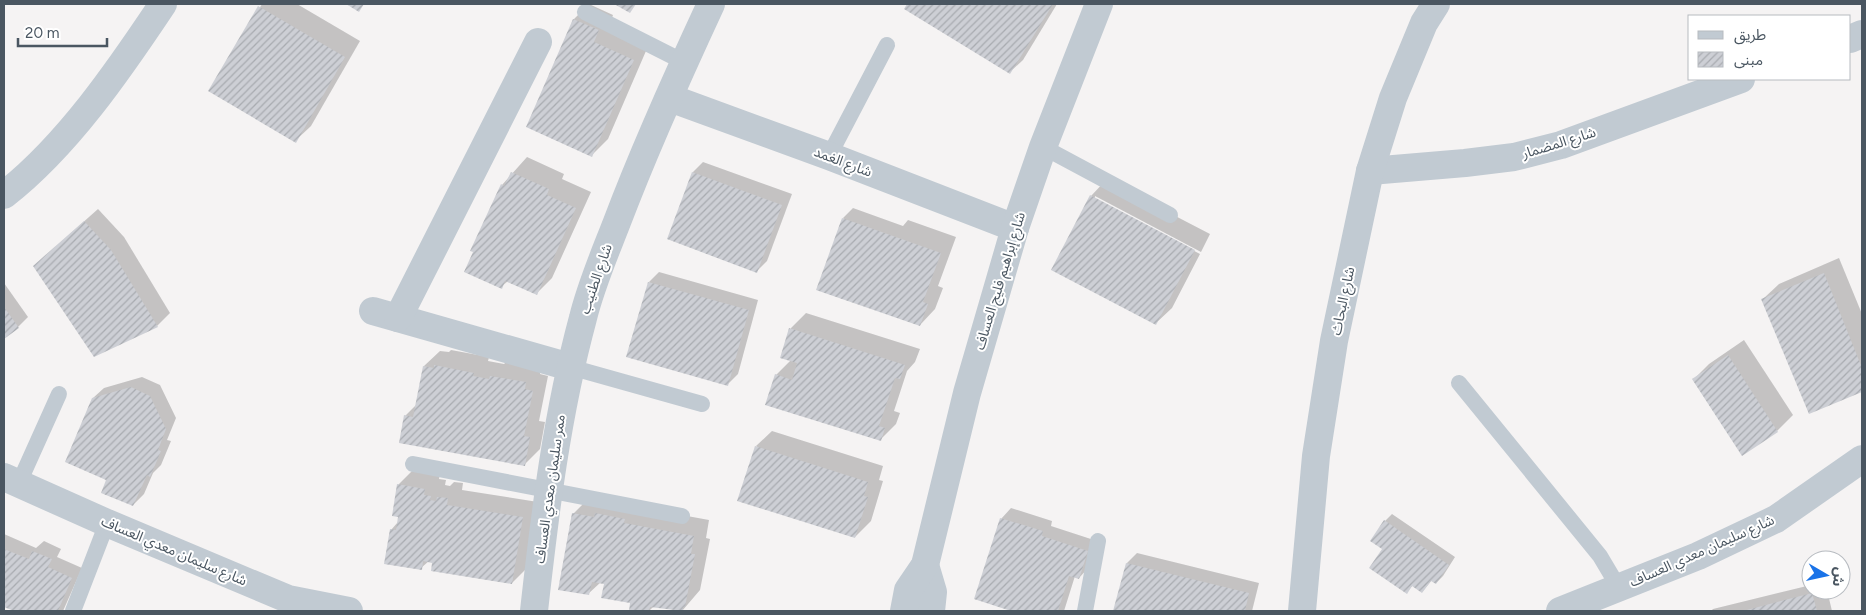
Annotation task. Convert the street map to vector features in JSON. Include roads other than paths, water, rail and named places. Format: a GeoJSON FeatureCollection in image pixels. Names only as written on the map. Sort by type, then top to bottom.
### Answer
{"type":"FeatureCollection","features":[{"type":"Feature","properties":{"kind":"street"},"geometry":{"type":"LineString","coordinates":[[6,188],[50,152],[92,102],[138,42],[163,4]]}},
{"type":"Feature","properties":{"kind":"street","name":"شارع الطنيب"},"geometry":{"type":"LineString","coordinates":[[570,367],[583,315],[604,254],[633,180],[711,4]]}},
{"type":"Feature","properties":{"kind":"street","name":"شارع إبراهيم فليح العساف"},"geometry":{"type":"LineString","coordinates":[[904,611],[908,590],[924,565],[967,393],[1015,228],[1043,147],[1099,4]]}},
{"type":"Feature","properties":{"kind":"street","name":"شارع البحاث"},"geometry":{"type":"LineString","coordinates":[[1302,611],[1316,456],[1334,340],[1370,171],[1393,98],[1424,23],[1436,4]]}},
{"type":"Feature","properties":{"kind":"street"},"geometry":{"type":"LineString","coordinates":[[398,318],[538,42]]}},
{"type":"Feature","properties":{"kind":"street","name":"شارع المضمار"},"geometry":{"type":"LineString","coordinates":[[1370,171],[1514,157],[1561,145],[1738,80]]}},
{"type":"Feature","properties":{"kind":"street","name":"شارع الغمد"},"geometry":{"type":"LineString","coordinates":[[670,98],[829,156],[1015,228]]}},
{"type":"Feature","properties":{"kind":"street"},"geometry":{"type":"LineString","coordinates":[[373,311],[570,367]]}},
{"type":"Feature","properties":{"kind":"street","name":"ممر سليمان معدي العساف"},"geometry":{"type":"LineString","coordinates":[[534,611],[548,491],[570,367]]}},
{"type":"Feature","properties":{"kind":"street","name":"شارع سليمان معدي العساف"},"geometry":{"type":"LineString","coordinates":[[1560,611],[1698,556],[1776,519],[1862,459]]}},
{"type":"Feature","properties":{"kind":"street","name":"شارع سليمان معدي العساف"},"geometry":{"type":"LineString","coordinates":[[11,480],[287,605],[349,611]]}},
{"type":"Feature","properties":{"kind":"street"},"geometry":{"type":"LineString","coordinates":[[924,565],[933,592],[931,611]]}},
{"type":"Feature","properties":{"kind":"lane"},"geometry":{"type":"LineString","coordinates":[[585,12],[684,62]]}},
{"type":"Feature","properties":{"kind":"lane"},"geometry":{"type":"LineString","coordinates":[[829,156],[887,45]]}},
{"type":"Feature","properties":{"kind":"lane"},"geometry":{"type":"LineString","coordinates":[[1043,147],[1170,215]]}},
{"type":"Feature","properties":{"kind":"lane"},"geometry":{"type":"LineString","coordinates":[[570,367],[702,404]]}},
{"type":"Feature","properties":{"kind":"lane"},"geometry":{"type":"LineString","coordinates":[[1459,383],[1600,556],[1619,588]]}},
{"type":"Feature","properties":{"kind":"lane"},"geometry":{"type":"LineString","coordinates":[[11,480],[59,394]]}},
{"type":"Feature","properties":{"kind":"lane"},"geometry":{"type":"LineString","coordinates":[[413,464],[682,516]]}},
{"type":"Feature","properties":{"kind":"lane"},"geometry":{"type":"LineString","coordinates":[[73,611],[107,523]]}},
{"type":"Feature","properties":{"kind":"lane"},"geometry":{"type":"LineString","coordinates":[[1086,611],[1098,541]]}}]}
